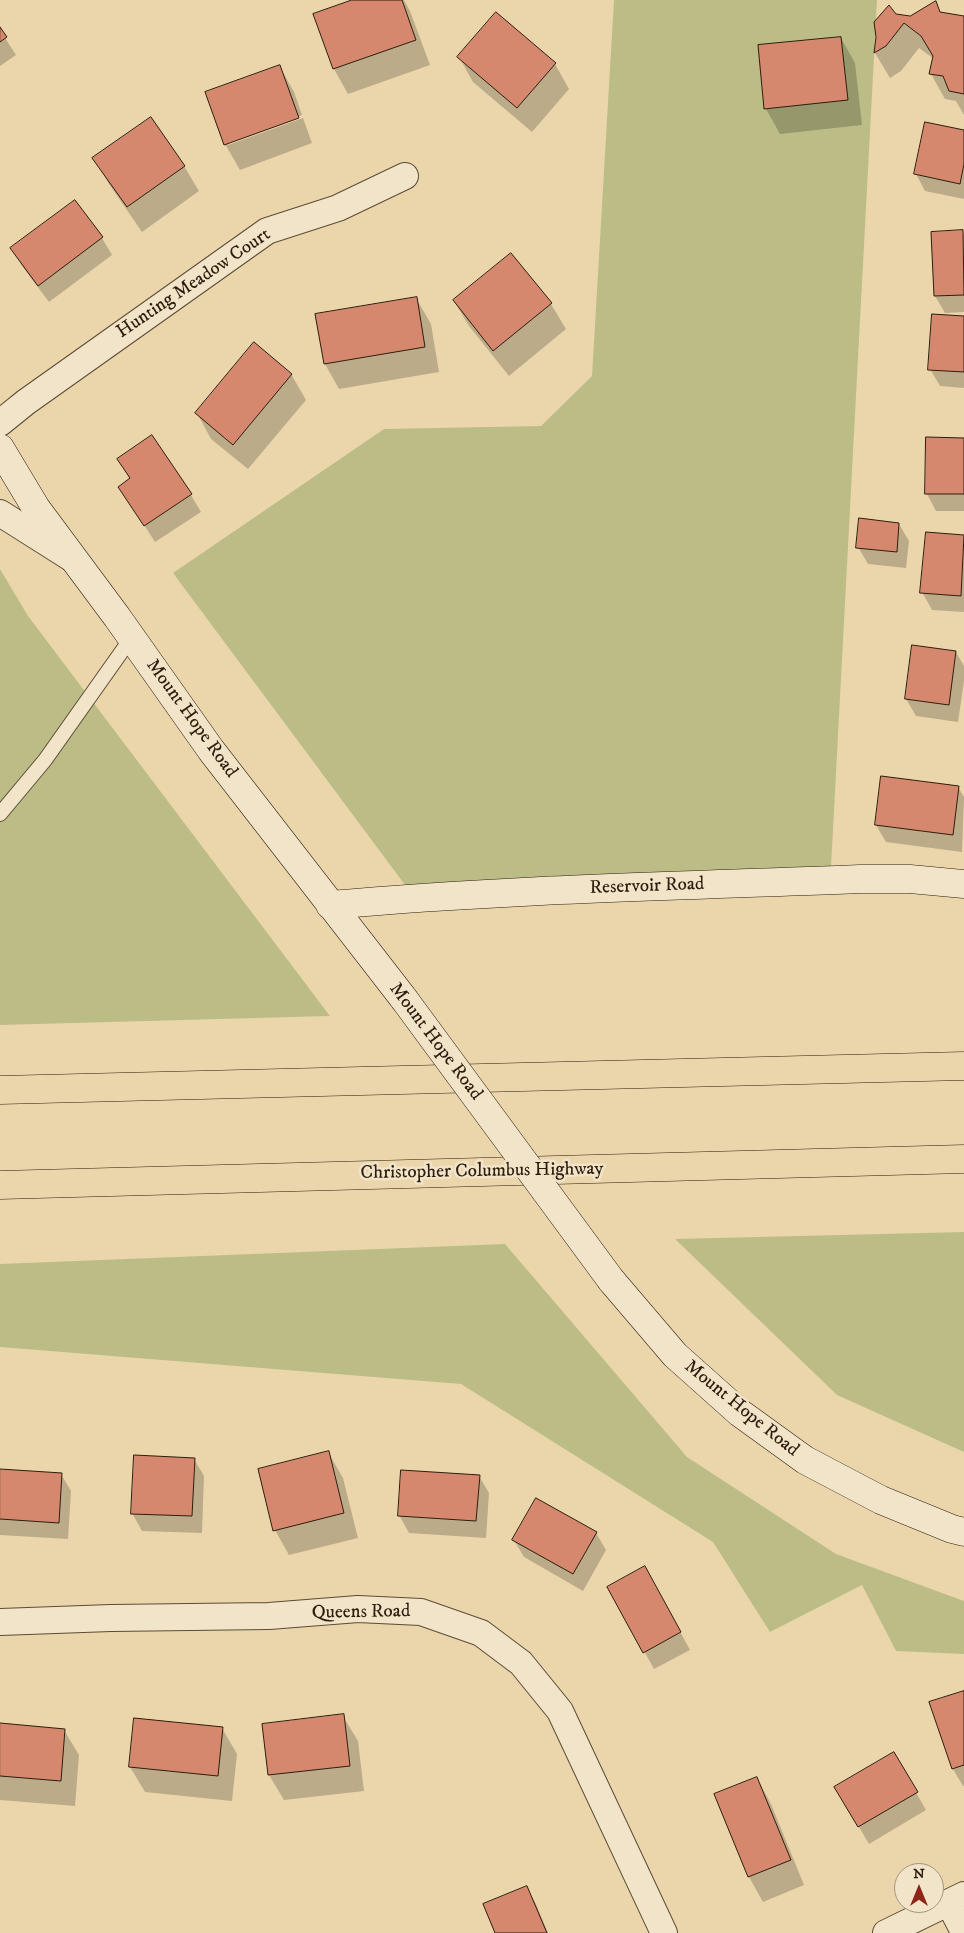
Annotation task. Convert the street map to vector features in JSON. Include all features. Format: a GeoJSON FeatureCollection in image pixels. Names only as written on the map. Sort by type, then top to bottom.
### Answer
{"type":"FeatureCollection","features":[{"type":"Feature","properties":{"kind":"highway"},"geometry":{"type":"LineString","coordinates":[[0,1090],[964,1066]]}},
{"type":"Feature","properties":{"kind":"highway","name":"Christopher Columbus Highway"},"geometry":{"type":"LineString","coordinates":[[0,1186],[964,1160]]}},
{"type":"Feature","properties":{"kind":"street","name":"Hunting Meadow Court"},"geometry":{"type":"LineString","coordinates":[[0,423],[26,402],[266,231],[338,208],[405,176]]}},
{"type":"Feature","properties":{"kind":"street","name":"Mount Hope Road"},"geometry":{"type":"LineString","coordinates":[[0,448],[36,508],[132,637],[211,750],[404,999],[611,1280],[675,1355],[740,1413],[806,1460],[881,1500],[952,1529],[964,1532]]}},
{"type":"Feature","properties":{"kind":"street"},"geometry":{"type":"LineString","coordinates":[[0,513],[74,560]]}},
{"type":"Feature","properties":{"kind":"street","name":"Reservoir Road"},"geometry":{"type":"LineString","coordinates":[[330,905],[398,899],[531,892],[860,880],[910,879],[964,884]]}},
{"type":"Feature","properties":{"kind":"street","name":"Queens Road"},"geometry":{"type":"LineString","coordinates":[[0,1622],[111,1618],[269,1616],[358,1609],[421,1612],[481,1633],[521,1662],[560,1711],[664,1933]]}},
{"type":"Feature","properties":{"kind":"street"},"geometry":{"type":"LineString","coordinates":[[886,1933],[957,1899],[964,1932]]}},
{"type":"Feature","properties":{"kind":"lane"},"geometry":{"type":"LineString","coordinates":[[0,814],[45,760],[132,637]]}},
{"type":"Feature","properties":{"kind":"green space"},"geometry":{"type":"Polygon","coordinates":[[[614,0],[877,0],[831,867],[408,889],[173,573],[384,429],[541,426],[592,376],[614,0]]]}},
{"type":"Feature","properties":{"kind":"green space"},"geometry":{"type":"Polygon","coordinates":[[[0,569],[28,616],[330,1016],[0,1025],[0,569]]]}},
{"type":"Feature","properties":{"kind":"green space"},"geometry":{"type":"Polygon","coordinates":[[[964,1232],[964,1452],[837,1395],[675,1239],[964,1232]]]}},
{"type":"Feature","properties":{"kind":"green space"},"geometry":{"type":"Polygon","coordinates":[[[505,1244],[687,1457],[836,1554],[964,1601],[964,1654],[896,1651],[862,1585],[770,1632],[713,1542],[461,1384],[0,1347],[0,1264],[505,1244]]]}},
{"type":"Feature","properties":{"kind":"building"},"geometry":{"type":"Polygon","coordinates":[[[352,0],[402,0],[416,40],[333,69],[313,14],[352,0]]]}},
{"type":"Feature","properties":{"kind":"building"},"geometry":{"type":"Polygon","coordinates":[[[936,1],[940,12],[964,16],[964,94],[949,91],[943,76],[929,74],[933,56],[921,36],[904,23],[886,46],[874,53],[876,37],[874,22],[889,5],[896,14],[910,16],[936,1]]]}},
{"type":"Feature","properties":{"kind":"building"},"geometry":{"type":"Polygon","coordinates":[[[496,12],[556,63],[517,108],[457,57],[496,12]]]}},
{"type":"Feature","properties":{"kind":"building"},"geometry":{"type":"Polygon","coordinates":[[[0,27],[7,37],[0,42],[0,27]]]}},
{"type":"Feature","properties":{"kind":"building"},"geometry":{"type":"Polygon","coordinates":[[[841,37],[848,100],[764,109],[758,45],[841,37]]]}},
{"type":"Feature","properties":{"kind":"building"},"geometry":{"type":"Polygon","coordinates":[[[280,65],[299,118],[224,145],[205,92],[280,65]]]}},
{"type":"Feature","properties":{"kind":"building"},"geometry":{"type":"Polygon","coordinates":[[[151,117],[185,166],[127,207],[92,158],[151,117]]]}},
{"type":"Feature","properties":{"kind":"building"},"geometry":{"type":"Polygon","coordinates":[[[925,122],[964,130],[964,164],[960,184],[914,174],[925,122]]]}},
{"type":"Feature","properties":{"kind":"building"},"geometry":{"type":"Polygon","coordinates":[[[75,200],[103,237],[38,286],[10,248],[75,200]]]}},
{"type":"Feature","properties":{"kind":"building"},"geometry":{"type":"Polygon","coordinates":[[[963,230],[964,295],[934,296],[931,232],[963,230]]]}},
{"type":"Feature","properties":{"kind":"building"},"geometry":{"type":"Polygon","coordinates":[[[511,253],[552,303],[493,351],[453,300],[511,253]]]}},
{"type":"Feature","properties":{"kind":"building"},"geometry":{"type":"Polygon","coordinates":[[[417,297],[425,347],[324,364],[315,314],[417,297]]]}},
{"type":"Feature","properties":{"kind":"building"},"geometry":{"type":"Polygon","coordinates":[[[932,314],[964,316],[964,372],[928,370],[932,314]]]}},
{"type":"Feature","properties":{"kind":"building"},"geometry":{"type":"Polygon","coordinates":[[[254,342],[292,374],[233,445],[195,413],[254,342]]]}},
{"type":"Feature","properties":{"kind":"building"},"geometry":{"type":"Polygon","coordinates":[[[152,435],[192,494],[144,526],[118,487],[130,478],[117,459],[152,435]]]}},
{"type":"Feature","properties":{"kind":"building"},"geometry":{"type":"Polygon","coordinates":[[[926,437],[964,438],[964,494],[925,494],[926,437]]]}},
{"type":"Feature","properties":{"kind":"building"},"geometry":{"type":"Polygon","coordinates":[[[859,518],[899,523],[897,552],[856,548],[859,518]]]}},
{"type":"Feature","properties":{"kind":"building"},"geometry":{"type":"Polygon","coordinates":[[[926,532],[964,535],[961,596],[920,593],[926,532]]]}},
{"type":"Feature","properties":{"kind":"building"},"geometry":{"type":"Polygon","coordinates":[[[912,645],[956,651],[949,705],[905,699],[912,645]]]}},
{"type":"Feature","properties":{"kind":"building"},"geometry":{"type":"Polygon","coordinates":[[[881,776],[959,786],[953,835],[875,825],[881,776]]]}},
{"type":"Feature","properties":{"kind":"building"},"geometry":{"type":"Polygon","coordinates":[[[329,1451],[344,1513],[273,1531],[258,1469],[329,1451]]]}},
{"type":"Feature","properties":{"kind":"building"},"geometry":{"type":"Polygon","coordinates":[[[134,1455],[195,1458],[192,1516],[131,1514],[134,1455]]]}},
{"type":"Feature","properties":{"kind":"building"},"geometry":{"type":"Polygon","coordinates":[[[0,1469],[62,1473],[59,1523],[0,1519],[0,1469]]]}},
{"type":"Feature","properties":{"kind":"building"},"geometry":{"type":"Polygon","coordinates":[[[401,1470],[480,1475],[476,1521],[398,1516],[401,1470]]]}},
{"type":"Feature","properties":{"kind":"building"},"geometry":{"type":"Polygon","coordinates":[[[536,1498],[597,1532],[573,1574],[512,1540],[536,1498]]]}},
{"type":"Feature","properties":{"kind":"building"},"geometry":{"type":"Polygon","coordinates":[[[645,1566],[681,1632],[643,1653],[607,1587],[645,1566]]]}},
{"type":"Feature","properties":{"kind":"building"},"geometry":{"type":"Polygon","coordinates":[[[964,1691],[964,1765],[952,1769],[929,1702],[964,1691]]]}},
{"type":"Feature","properties":{"kind":"building"},"geometry":{"type":"Polygon","coordinates":[[[344,1714],[350,1766],[268,1775],[262,1724],[344,1714]]]}},
{"type":"Feature","properties":{"kind":"building"},"geometry":{"type":"Polygon","coordinates":[[[134,1718],[223,1727],[218,1776],[129,1767],[134,1718]]]}},
{"type":"Feature","properties":{"kind":"building"},"geometry":{"type":"Polygon","coordinates":[[[0,1723],[65,1729],[61,1781],[0,1776],[0,1723]]]}},
{"type":"Feature","properties":{"kind":"building"},"geometry":{"type":"Polygon","coordinates":[[[894,1752],[918,1792],[858,1827],[834,1787],[894,1752]]]}},
{"type":"Feature","properties":{"kind":"building"},"geometry":{"type":"Polygon","coordinates":[[[757,1777],[791,1860],[748,1877],[714,1794],[757,1777]]]}},
{"type":"Feature","properties":{"kind":"building"},"geometry":{"type":"Polygon","coordinates":[[[527,1886],[547,1933],[495,1933],[483,1904],[527,1886]]]}}]}
